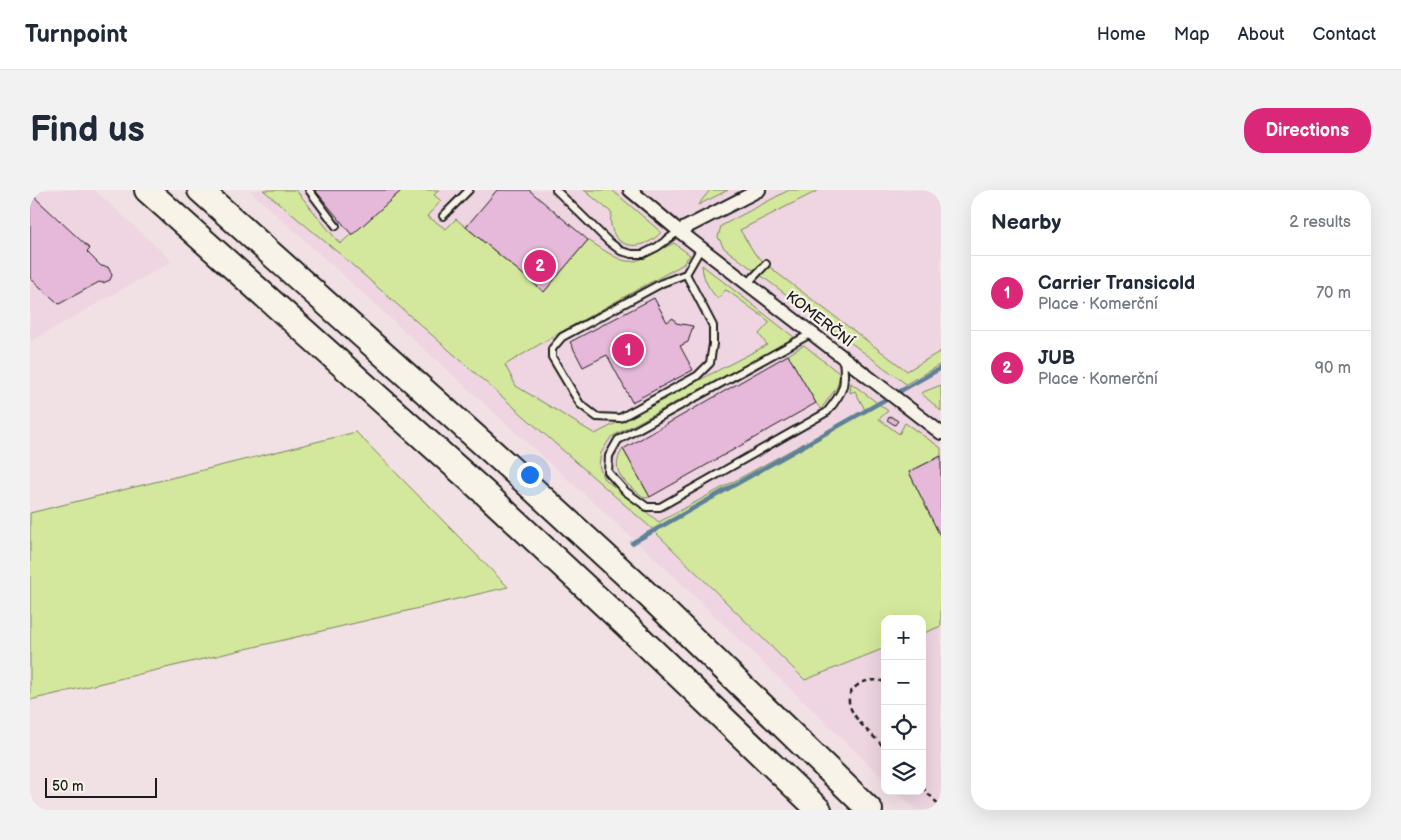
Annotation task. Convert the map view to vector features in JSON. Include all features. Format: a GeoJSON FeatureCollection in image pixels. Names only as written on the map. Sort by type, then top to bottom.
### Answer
{"type":"FeatureCollection","features":[{"type":"Feature","properties":{"kind":"highway"},"geometry":{"type":"LineString","coordinates":[[147,190],[485,493],[645,642],[819,810]]}},
{"type":"Feature","properties":{"kind":"highway"},"geometry":{"type":"LineString","coordinates":[[200,190],[508,466],[690,635],[870,810]]}},
{"type":"Feature","properties":{"kind":"street","name":"KOMERČNÍ"},"geometry":{"type":"LineString","coordinates":[[630,190],[679,231],[941,433]]}},
{"type":"Feature","properties":{"kind":"street"},"geometry":{"type":"LineString","coordinates":[[679,231],[759,190]]}},
{"type":"Feature","properties":{"kind":"lane"},"geometry":{"type":"LineString","coordinates":[[310,190],[336,226]]}},
{"type":"Feature","properties":{"kind":"lane"},"geometry":{"type":"LineString","coordinates":[[443,216],[469,190]]}},
{"type":"Feature","properties":{"kind":"lane"},"geometry":{"type":"LineString","coordinates":[[556,190],[608,241],[621,251],[643,254],[657,247],[679,231]]}},
{"type":"Feature","properties":{"kind":"lane"},"geometry":{"type":"LineString","coordinates":[[686,274],[713,326],[710,363],[698,376],[620,418],[596,417],[580,404],[552,357],[552,349],[562,337],[662,283],[686,274],[701,248]]}},
{"type":"Feature","properties":{"kind":"lane"},"geometry":{"type":"LineString","coordinates":[[748,284],[766,264]]}},
{"type":"Feature","properties":{"kind":"lane"},"geometry":{"type":"LineString","coordinates":[[812,333],[618,440],[609,456],[608,472],[625,491],[647,507],[660,507],[828,412],[841,396],[846,379],[843,358]]}},
{"type":"Feature","properties":{"kind":"path"},"geometry":{"type":"LineString","coordinates":[[881,680],[860,683],[851,690],[848,699],[856,718],[881,744]]}},
{"type":"Feature","properties":{"kind":"path"},"geometry":{"type":"LineString","coordinates":[[926,791],[941,806]]}},
{"type":"Feature","properties":{"kind":"shaded area"},"geometry":{"type":"Polygon","coordinates":[[[30,190],[95,190],[172,261],[30,342],[30,190]]]}},
{"type":"Feature","properties":{"kind":"shaded area"},"geometry":{"type":"Polygon","coordinates":[[[249,190],[941,190],[941,810],[916,810],[900,795],[926,795],[926,615],[881,615],[881,776],[662,565],[249,190]]]}},
{"type":"Feature","properties":{"kind":"green space"},"geometry":{"type":"Polygon","coordinates":[[[263,190],[296,190],[340,244],[402,190],[439,190],[434,195],[441,201],[427,216],[446,229],[456,219],[544,292],[588,240],[614,256],[631,261],[638,260],[674,243],[690,255],[682,265],[505,365],[516,386],[595,434],[767,345],[759,334],[770,322],[728,291],[725,290],[718,299],[707,284],[702,265],[795,338],[611,437],[601,453],[599,465],[603,478],[659,522],[865,410],[855,391],[850,393],[851,383],[888,411],[879,419],[899,434],[905,423],[941,448],[941,456],[909,472],[941,536],[941,626],[926,632],[926,615],[881,615],[881,650],[805,680],[650,527],[341,255],[263,190]]]}},
{"type":"Feature","properties":{"kind":"green space"},"geometry":{"type":"Polygon","coordinates":[[[584,190],[612,190],[661,232],[655,238],[640,245],[625,244],[614,234],[611,223],[612,213],[584,190]]]}},
{"type":"Feature","properties":{"kind":"green space"},"geometry":{"type":"Polygon","coordinates":[[[710,190],[728,190],[698,205],[710,190]]]}},
{"type":"Feature","properties":{"kind":"green space"},"geometry":{"type":"Polygon","coordinates":[[[789,190],[819,190],[740,230],[755,254],[777,273],[907,371],[941,351],[941,364],[906,384],[724,248],[718,237],[721,226],[789,190]]]}},
{"type":"Feature","properties":{"kind":"green space"},"geometry":{"type":"Polygon","coordinates":[[[804,345],[840,374],[837,387],[821,409],[788,355],[804,345]]]}},
{"type":"Feature","properties":{"kind":"green space"},"geometry":{"type":"Polygon","coordinates":[[[941,385],[941,411],[921,393],[941,385]]]}},
{"type":"Feature","properties":{"kind":"green space"},"geometry":{"type":"Polygon","coordinates":[[[356,432],[508,587],[30,700],[30,513],[356,432]]]}},
{"type":"Feature","properties":{"kind":"green space"},"geometry":{"type":"Polygon","coordinates":[[[623,449],[650,497],[645,498],[632,488],[618,471],[617,465],[623,449]]]}},
{"type":"Feature","properties":{"kind":"building"},"geometry":{"type":"Polygon","coordinates":[[[315,190],[402,190],[352,235],[315,190]]]}},
{"type":"Feature","properties":{"kind":"building"},"geometry":{"type":"Polygon","coordinates":[[[497,190],[529,190],[588,240],[544,292],[466,227],[497,190]]]}},
{"type":"Feature","properties":{"kind":"building"},"geometry":{"type":"Polygon","coordinates":[[[30,193],[90,249],[87,252],[101,266],[108,267],[112,275],[110,280],[103,283],[99,282],[59,304],[30,278],[30,193]]]}},
{"type":"Feature","properties":{"kind":"building"},"geometry":{"type":"Polygon","coordinates":[[[654,298],[667,322],[673,318],[676,323],[693,326],[688,342],[680,346],[693,370],[632,402],[607,355],[583,367],[570,342],[654,298]]]}},
{"type":"Feature","properties":{"kind":"building"},"geometry":{"type":"Polygon","coordinates":[[[788,355],[816,403],[650,497],[623,449],[788,355]]]}},
{"type":"Feature","properties":{"kind":"building"},"geometry":{"type":"Polygon","coordinates":[[[890,416],[898,421],[895,425],[887,420],[890,416]]]}},
{"type":"Feature","properties":{"kind":"building"},"geometry":{"type":"Polygon","coordinates":[[[941,456],[941,536],[940,536],[909,472],[941,456]]]}},
{"type":"Feature","properties":{"kind":"waterway"},"geometry":{"type":"LineString","coordinates":[[632,543],[941,368]]}},
{"type":"Feature","properties":{"kind":"place","name":"JUB"},"geometry":{"type":"Point","coordinates":[540,266]}},
{"type":"Feature","properties":{"kind":"place","name":"Carrier Transicold"},"geometry":{"type":"Point","coordinates":[628,350]}}]}
